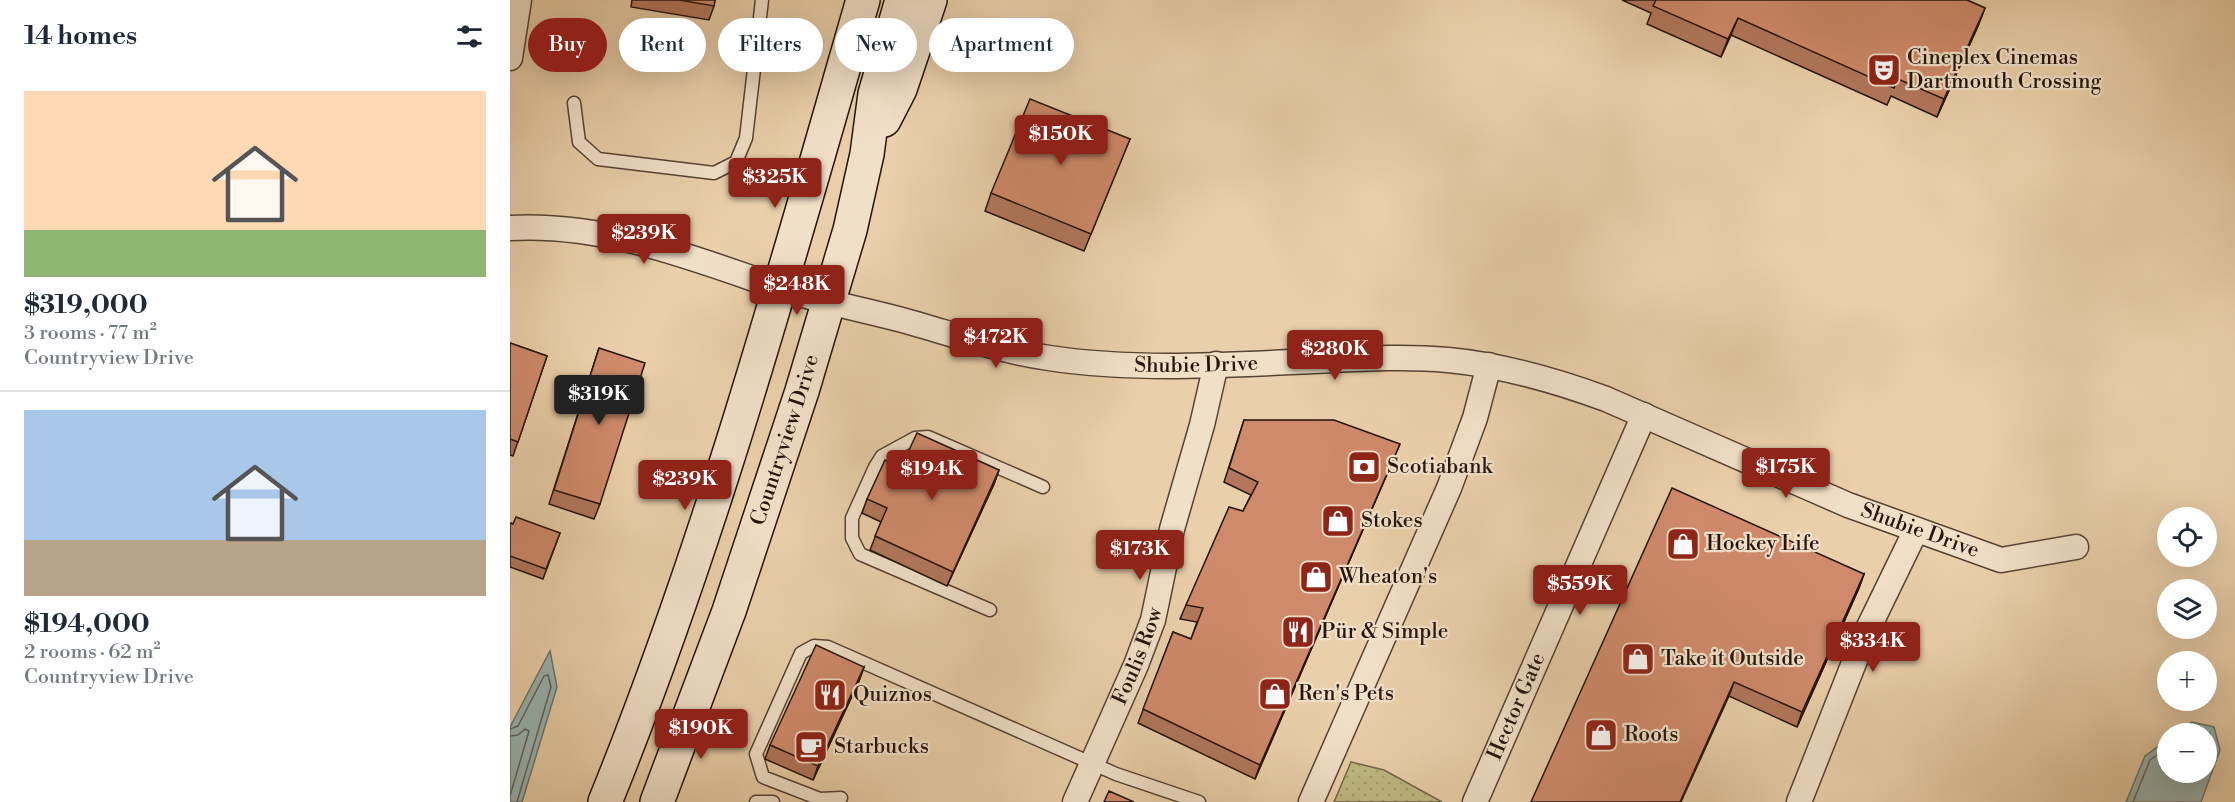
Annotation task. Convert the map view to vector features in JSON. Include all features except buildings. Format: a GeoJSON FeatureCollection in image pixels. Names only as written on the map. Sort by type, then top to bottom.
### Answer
{"type":"FeatureCollection","features":[{"type":"Feature","properties":{"kind":"street"},"geometry":{"type":"LineString","coordinates":[[510,58],[519,0]]}},
{"type":"Feature","properties":{"kind":"street"},"geometry":{"type":"LineString","coordinates":[[605,802],[651,686],[708,523],[863,0]]}},
{"type":"Feature","properties":{"kind":"street","name":"Countryview Drive"},"geometry":{"type":"LineString","coordinates":[[657,802],[729,611],[792,423],[850,230],[867,154],[875,93],[902,0]]}},
{"type":"Feature","properties":{"kind":"street"},"geometry":{"type":"LineString","coordinates":[[867,154],[900,89],[930,0]]}},
{"type":"Feature","properties":{"kind":"street","name":"Shubie Drive"},"geometry":{"type":"LineString","coordinates":[[510,228],[560,227],[618,236],[828,303],[1048,358],[1088,363],[1216,364],[1402,358],[1489,365],[1567,385],[1644,414],[1848,505],[2001,560],[2076,547]]}},
{"type":"Feature","properties":{"kind":"street","name":"Foulis Row"},"geometry":{"type":"LineString","coordinates":[[1075,802],[1136,665],[1153,620],[1172,529],[1202,425],[1216,364]]}},
{"type":"Feature","properties":{"kind":"street"},"geometry":{"type":"LineString","coordinates":[[1311,802],[1449,488],[1475,418],[1489,365]]}},
{"type":"Feature","properties":{"kind":"street","name":"Hector Gate"},"geometry":{"type":"LineString","coordinates":[[1475,802],[1644,414]]}},
{"type":"Feature","properties":{"kind":"street"},"geometry":{"type":"LineString","coordinates":[[1799,802],[1865,635],[1916,530]]}},
{"type":"Feature","properties":{"kind":"lane"},"geometry":{"type":"LineString","coordinates":[[574,103],[579,142],[598,159],[714,173],[736,162],[746,138],[762,0]]}},
{"type":"Feature","properties":{"kind":"lane"},"geometry":{"type":"LineString","coordinates":[[990,610],[860,554],[852,538],[852,518],[882,456],[915,438],[928,437],[1043,487]]}},
{"type":"Feature","properties":{"kind":"lane"},"geometry":{"type":"LineString","coordinates":[[841,798],[820,799],[763,777],[756,754],[801,653],[814,646],[828,647],[1126,778],[1199,802]]}},
{"type":"Feature","properties":{"kind":"lane"},"geometry":{"type":"LineString","coordinates":[[756,802],[773,802]]}},
{"type":"Feature","properties":{"kind":"shaded area"},"geometry":{"type":"Polygon","coordinates":[[[1351,762],[1384,770],[1442,802],[1334,802],[1351,762]]]}},
{"type":"Feature","properties":{"kind":"water"},"geometry":{"type":"Polygon","coordinates":[[[550,651],[557,687],[522,802],[510,802],[510,727],[550,651]]]}},
{"type":"Feature","properties":{"kind":"water"},"geometry":{"type":"Polygon","coordinates":[[[2217,738],[2220,750],[2217,758],[2217,738]]]}},
{"type":"Feature","properties":{"kind":"water"},"geometry":{"type":"Polygon","coordinates":[[[2157,747],[2157,783],[2208,783],[2201,802],[2126,802],[2145,756],[2157,747]]]}},
{"type":"Feature","properties":{"kind":"place","name":"Cineplex Cinemas Dartmouth Crossing"},"geometry":{"type":"Point","coordinates":[1884,70]}},
{"type":"Feature","properties":{"kind":"place","name":"Scotiabank"},"geometry":{"type":"Point","coordinates":[1364,467]}},
{"type":"Feature","properties":{"kind":"place","name":"Stokes"},"geometry":{"type":"Point","coordinates":[1338,521]}},
{"type":"Feature","properties":{"kind":"place","name":"Hockey Life"},"geometry":{"type":"Point","coordinates":[1683,544]}},
{"type":"Feature","properties":{"kind":"place","name":"Wheaton's"},"geometry":{"type":"Point","coordinates":[1316,577]}},
{"type":"Feature","properties":{"kind":"place","name":"Pür & Simple"},"geometry":{"type":"Point","coordinates":[1298,632]}},
{"type":"Feature","properties":{"kind":"place","name":"Take it Outside"},"geometry":{"type":"Point","coordinates":[1638,659]}},
{"type":"Feature","properties":{"kind":"place","name":"Ren's Pets"},"geometry":{"type":"Point","coordinates":[1275,694]}},
{"type":"Feature","properties":{"kind":"place","name":"Quiznos"},"geometry":{"type":"Point","coordinates":[830,695]}},
{"type":"Feature","properties":{"kind":"place","name":"Roots"},"geometry":{"type":"Point","coordinates":[1601,735]}},
{"type":"Feature","properties":{"kind":"place","name":"Starbucks"},"geometry":{"type":"Point","coordinates":[811,747]}}]}
